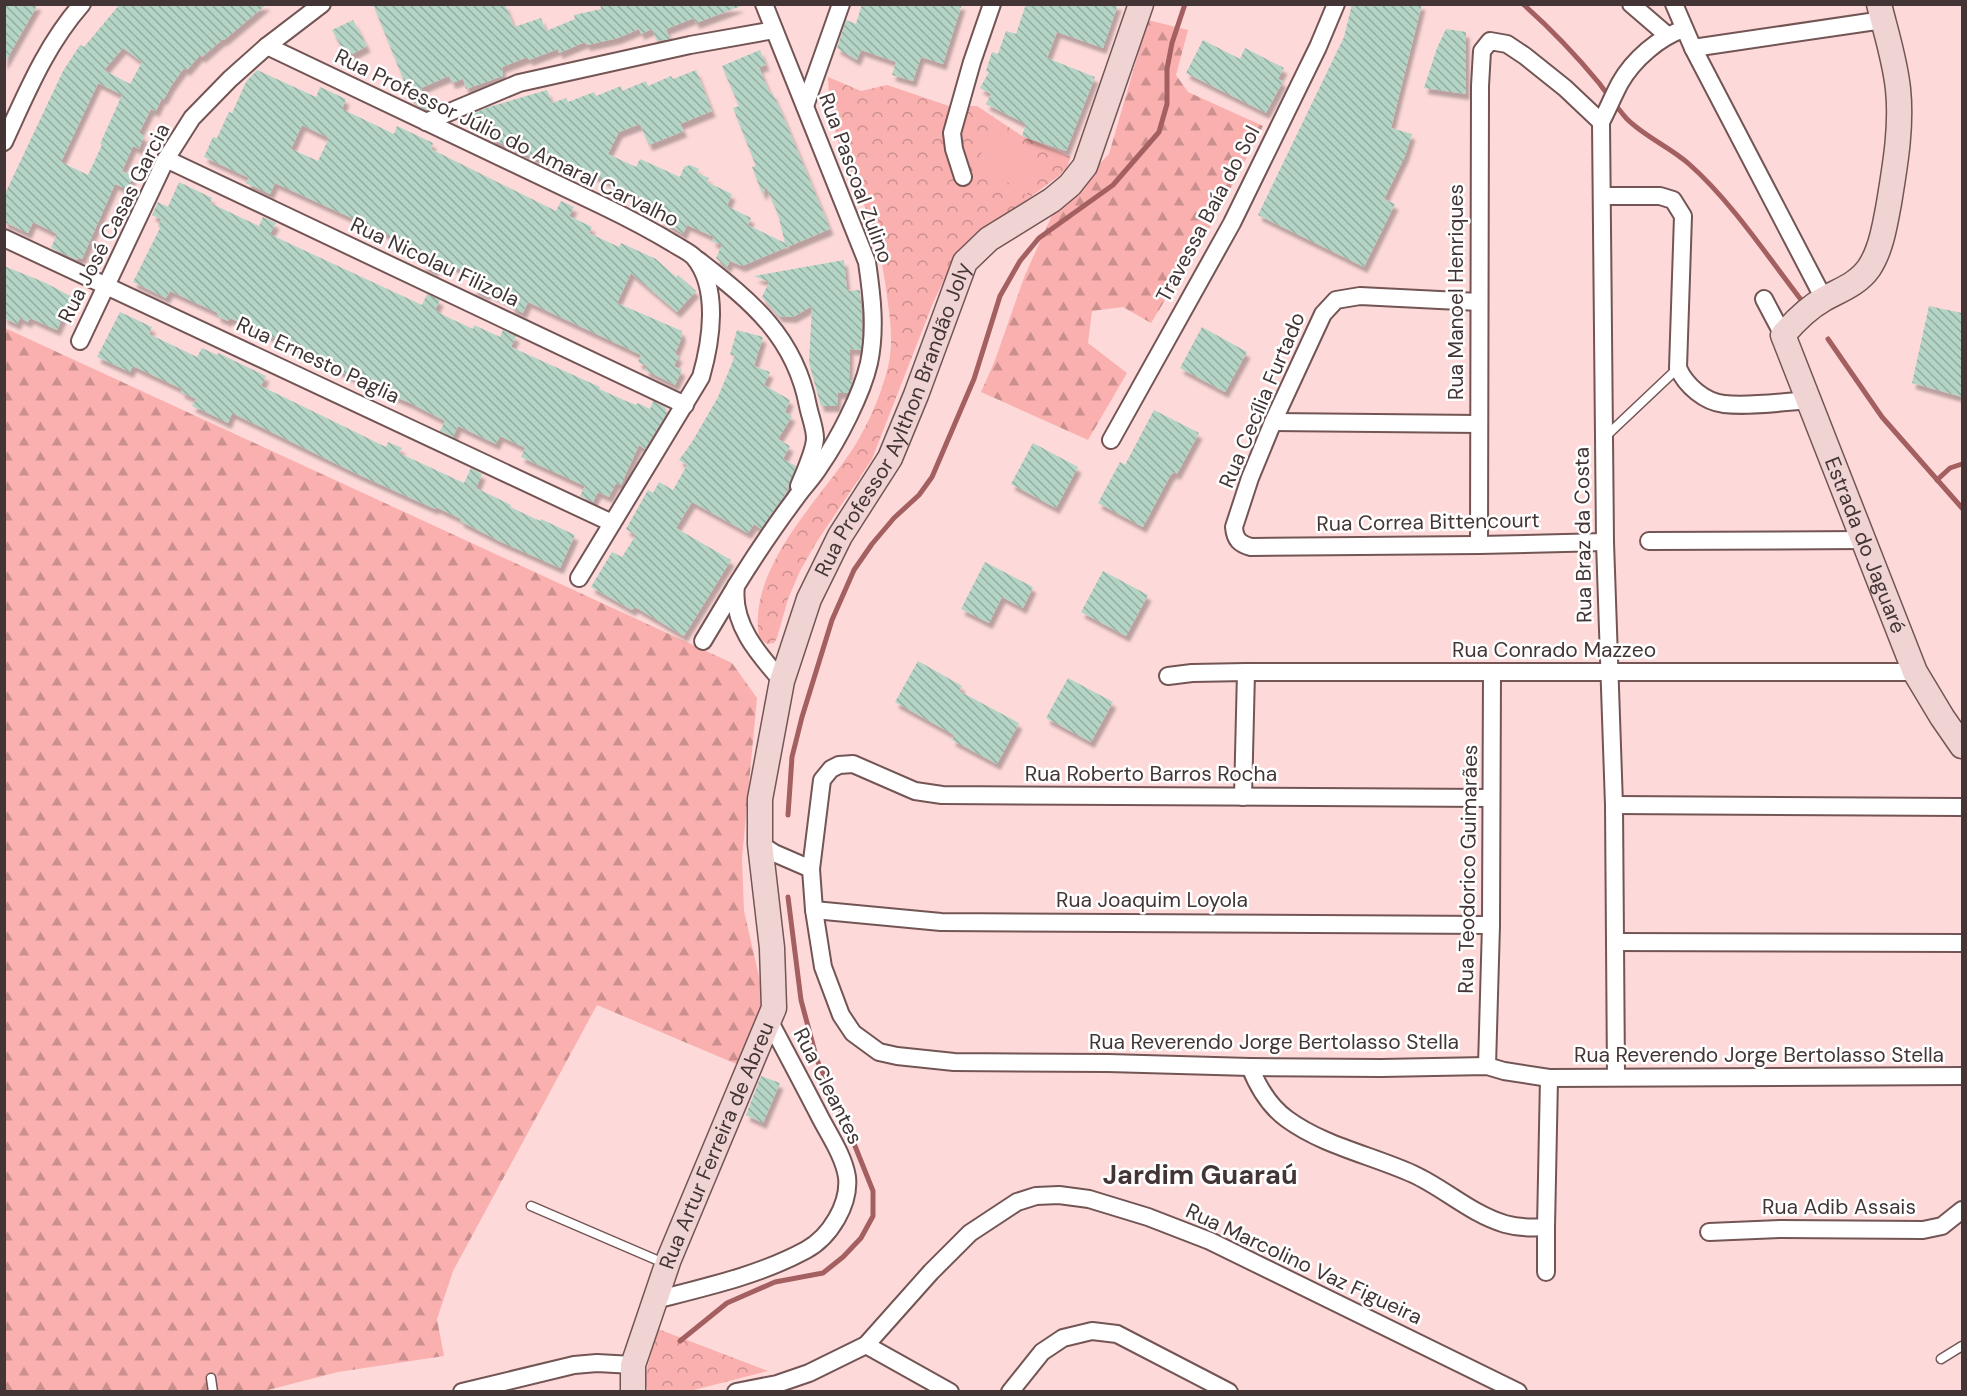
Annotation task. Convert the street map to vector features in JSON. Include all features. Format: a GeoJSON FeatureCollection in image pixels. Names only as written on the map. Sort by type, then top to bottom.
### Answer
{"type":"FeatureCollection","features":[{"type":"Feature","properties":{"kind":"street"},"geometry":{"type":"LineString","coordinates":[[4,142],[35,74],[63,26],[82,4]]}},
{"type":"Feature","properties":{"kind":"street","name":"Rua José Casas Garcia"},"geometry":{"type":"LineString","coordinates":[[80,341],[166,159],[192,118],[230,79],[267,46],[322,4]]}},
{"type":"Feature","properties":{"kind":"street","name":"Rua Pascoal Zulino"},"geometry":{"type":"LineString","coordinates":[[703,641],[736,586],[836,441],[859,392],[869,363],[874,325],[867,262],[764,4]]}},
{"type":"Feature","properties":{"kind":"street"},"geometry":{"type":"LineString","coordinates":[[805,106],[841,4]]}},
{"type":"Feature","properties":{"kind":"street"},"geometry":{"type":"LineString","coordinates":[[963,177],[954,149],[952,133],[972,62],[992,4]]}},
{"type":"Feature","properties":{"kind":"street","name":"Rua Professor Aylthon Brandão Joly"},"geometry":{"type":"LineString","coordinates":[[782,681],[809,599],[822,570],[852,517],[890,458],[903,429],[965,261],[989,239],[1052,200],[1070,185],[1085,166],[1141,4]]}},
{"type":"Feature","properties":{"kind":"street","name":"Travessa Baía do Sol"},"geometry":{"type":"LineString","coordinates":[[1111,440],[1232,223],[1313,57],[1336,4]]}},
{"type":"Feature","properties":{"kind":"street"},"geometry":{"type":"LineString","coordinates":[[1631,4],[1667,35]]}},
{"type":"Feature","properties":{"kind":"street"},"geometry":{"type":"LineString","coordinates":[[1674,4],[1693,48],[1824,299]]}},
{"type":"Feature","properties":{"kind":"street"},"geometry":{"type":"LineString","coordinates":[[1693,48],[1881,12],[1895,66],[1899,112],[1897,148],[1885,225],[1876,255],[1868,270],[1852,285],[1824,299],[1803,314],[1783,335],[1764,300]]}},
{"type":"Feature","properties":{"kind":"street"},"geometry":{"type":"LineString","coordinates":[[1601,122],[1631,68],[1667,35],[1684,29]]}},
{"type":"Feature","properties":{"kind":"street"},"geometry":{"type":"LineString","coordinates":[[426,122],[519,83],[690,45],[774,30]]}},
{"type":"Feature","properties":{"kind":"street","name":"Rua Manoel Henriques"},"geometry":{"type":"LineString","coordinates":[[1479,545],[1480,63],[1482,51],[1490,41],[1507,44],[1565,88],[1601,122]]}},
{"type":"Feature","properties":{"kind":"street","name":"Rua Professor Júlio do Amaral Carvalho"},"geometry":{"type":"LineString","coordinates":[[267,46],[653,231],[693,256],[735,288],[770,323],[795,362],[804,383],[815,439],[796,497]]}},
{"type":"Feature","properties":{"kind":"street","name":"Rua Braz da Costa"},"geometry":{"type":"LineString","coordinates":[[1601,122],[1605,542],[1614,805],[1617,1077]]}},
{"type":"Feature","properties":{"kind":"street","name":"Rua Nicolau Filizola"},"geometry":{"type":"LineString","coordinates":[[166,159],[685,405]]}},
{"type":"Feature","properties":{"kind":"street"},"geometry":{"type":"LineString","coordinates":[[1603,196],[1660,196],[1673,200],[1683,216],[1678,368],[1699,394],[1723,404],[1809,400]]}},
{"type":"Feature","properties":{"kind":"street","name":"Rua Ernesto Paglia"},"geometry":{"type":"LineString","coordinates":[[4,238],[612,523]]}},
{"type":"Feature","properties":{"kind":"street"},"geometry":{"type":"LineString","coordinates":[[579,578],[700,377],[708,351],[711,322],[710,302],[704,274],[693,256]]}},
{"type":"Feature","properties":{"kind":"street","name":"Rua Cecília Furtado"},"geometry":{"type":"LineString","coordinates":[[1251,547],[1240,544],[1235,536],[1234,528],[1250,478],[1272,422],[1323,314],[1336,300],[1360,296],[1479,302]]}},
{"type":"Feature","properties":{"kind":"street","name":"Estrada do Jaguaré"},"geometry":{"type":"LineString","coordinates":[[1783,335],[1915,672],[1962,746]]}},
{"type":"Feature","properties":{"kind":"street"},"geometry":{"type":"LineString","coordinates":[[1272,422],[1479,424]]}},
{"type":"Feature","properties":{"kind":"street"},"geometry":{"type":"LineString","coordinates":[[1649,541],[1865,540]]}},
{"type":"Feature","properties":{"kind":"street","name":"Rua Correa Bittencourt"},"geometry":{"type":"LineString","coordinates":[[1251,547],[1605,542]]}},
{"type":"Feature","properties":{"kind":"street"},"geometry":{"type":"LineString","coordinates":[[736,586],[734,597],[748,638],[782,681]]}},
{"type":"Feature","properties":{"kind":"street"},"geometry":{"type":"LineString","coordinates":[[1243,797],[1246,672]]}},
{"type":"Feature","properties":{"kind":"street","name":"Rua Conrado Mazzeo"},"geometry":{"type":"LineString","coordinates":[[1168,676],[1246,672],[1915,672]]}},
{"type":"Feature","properties":{"kind":"street","name":"Rua Teodorico Guimarães"},"geometry":{"type":"LineString","coordinates":[[1487,1066],[1491,925],[1492,673]]}},
{"type":"Feature","properties":{"kind":"street","name":"Rua Artur Ferreira de Abreu"},"geometry":{"type":"LineString","coordinates":[[633,1392],[633,1365],[668,1264],[774,1008],[767,848],[759,819],[761,784],[782,681]]}},
{"type":"Feature","properties":{"kind":"street","name":"Rua Roberto Barros Rocha"},"geometry":{"type":"LineString","coordinates":[[822,780],[831,769],[839,765],[853,764],[915,791],[942,795],[1491,798]]}},
{"type":"Feature","properties":{"kind":"street","name":"Rua Reverendo Jorge Bertolasso Stella"},"geometry":{"type":"LineString","coordinates":[[822,780],[805,866],[823,967],[841,1015],[853,1032],[879,1052],[954,1062],[1381,1068],[1487,1066],[1549,1078],[1962,1076]]}},
{"type":"Feature","properties":{"kind":"street"},"geometry":{"type":"LineString","coordinates":[[1614,805],[1962,807]]}},
{"type":"Feature","properties":{"kind":"street"},"geometry":{"type":"LineString","coordinates":[[767,848],[805,866]]}},
{"type":"Feature","properties":{"kind":"street","name":"Rua Joaquim Loyola"},"geometry":{"type":"LineString","coordinates":[[814,910],[941,922],[1491,925]]}},
{"type":"Feature","properties":{"kind":"street"},"geometry":{"type":"LineString","coordinates":[[1616,942],[1962,943]]}},
{"type":"Feature","properties":{"kind":"street","name":"Rua Cleantes"},"geometry":{"type":"LineString","coordinates":[[655,1300],[724,1282],[808,1249],[825,1234],[840,1212],[847,1177],[838,1151],[770,1022]]}},
{"type":"Feature","properties":{"kind":"street"},"geometry":{"type":"LineString","coordinates":[[1250,1067],[1266,1099],[1285,1118],[1314,1136],[1415,1175],[1489,1218],[1523,1228],[1546,1227]]}},
{"type":"Feature","properties":{"kind":"street"},"geometry":{"type":"LineString","coordinates":[[1546,1272],[1549,1078]]}},
{"type":"Feature","properties":{"kind":"street","name":"Rua Marcolino Vaz Figueira"},"geometry":{"type":"LineString","coordinates":[[736,1392],[779,1388],[866,1346],[931,1272],[970,1233],[1017,1202],[1036,1196],[1059,1195],[1089,1199],[1148,1217],[1210,1241],[1518,1392]]}},
{"type":"Feature","properties":{"kind":"street","name":"Rua Adib Assais"},"geometry":{"type":"LineString","coordinates":[[1709,1232],[1780,1229],[1923,1230],[1942,1226],[1962,1210]]}},
{"type":"Feature","properties":{"kind":"street"},"geometry":{"type":"LineString","coordinates":[[1010,1392],[1042,1352],[1063,1338],[1092,1331],[1117,1334],[1229,1392]]}},
{"type":"Feature","properties":{"kind":"street"},"geometry":{"type":"LineString","coordinates":[[866,1346],[950,1392]]}},
{"type":"Feature","properties":{"kind":"street"},"geometry":{"type":"LineString","coordinates":[[473,1391],[574,1365],[597,1363],[633,1365]]}},
{"type":"Feature","properties":{"kind":"lane"},"geometry":{"type":"LineString","coordinates":[[1604,439],[1678,368]]}},
{"type":"Feature","properties":{"kind":"lane"},"geometry":{"type":"LineString","coordinates":[[531,1206],[668,1264]]}},
{"type":"Feature","properties":{"kind":"lane"},"geometry":{"type":"LineString","coordinates":[[1941,1359],[1962,1346]]}},
{"type":"Feature","properties":{"kind":"lane"},"geometry":{"type":"LineString","coordinates":[[211,1378],[213,1392]]}},
{"type":"Feature","properties":{"kind":"green space"},"geometry":{"type":"Polygon","coordinates":[[[1148,20],[1188,30],[1176,75],[1188,92],[1263,126],[1212,224],[1151,323],[1123,307],[1092,311],[1088,343],[1127,373],[1088,440],[981,392],[994,363],[1025,275],[1053,213],[1109,154],[1148,20]]]}},
{"type":"Feature","properties":{"kind":"green space"},"geometry":{"type":"Polygon","coordinates":[[[828,77],[861,91],[887,85],[949,106],[977,106],[1022,136],[1071,157],[1067,167],[1060,175],[977,237],[952,263],[933,303],[872,459],[800,571],[788,599],[777,638],[774,643],[767,644],[759,637],[758,611],[764,586],[789,536],[840,468],[865,428],[882,388],[891,352],[890,319],[880,254],[872,224],[837,139],[828,77]]]}},
{"type":"Feature","properties":{"kind":"green space"},"geometry":{"type":"Polygon","coordinates":[[[997,130],[1047,164],[1026,195],[976,161],[997,130]]]}},
{"type":"Feature","properties":{"kind":"green space"},"geometry":{"type":"Polygon","coordinates":[[[5,328],[732,663],[757,698],[742,858],[744,911],[763,994],[760,1028],[741,1066],[597,1005],[453,1271],[437,1319],[444,1356],[338,1372],[264,1391],[5,1392],[5,328]]]}},
{"type":"Feature","properties":{"kind":"green space"},"geometry":{"type":"Polygon","coordinates":[[[658,1329],[768,1371],[690,1391],[648,1391],[644,1379],[658,1329]]]}},
{"type":"Feature","properties":{"kind":"building"},"geometry":{"type":"Polygon","coordinates":[[[4,4],[38,4],[4,64],[4,4]]]}},
{"type":"Feature","properties":{"kind":"building"},"geometry":{"type":"Polygon","coordinates":[[[120,4],[267,4],[202,57],[200,55],[187,70],[184,68],[164,99],[162,98],[156,111],[151,109],[139,133],[144,136],[139,149],[133,146],[122,171],[133,176],[127,189],[115,184],[82,259],[79,257],[77,260],[51,248],[57,234],[33,222],[28,233],[4,222],[4,196],[63,71],[80,45],[84,47],[120,4]],[[123,48],[104,70],[130,84],[142,62],[123,48]],[[98,83],[61,162],[88,175],[122,95],[98,83]]]}},
{"type":"Feature","properties":{"kind":"building"},"geometry":{"type":"Polygon","coordinates":[[[373,4],[505,4],[514,27],[541,18],[546,31],[575,19],[574,15],[601,9],[600,4],[741,6],[696,23],[694,18],[666,29],[670,39],[657,41],[652,29],[641,34],[639,29],[618,38],[587,45],[585,42],[559,53],[558,49],[529,60],[528,57],[502,67],[503,76],[466,89],[463,79],[452,83],[449,76],[421,88],[430,109],[427,110],[418,106],[408,94],[410,88],[406,86],[373,4]]]}},
{"type":"Feature","properties":{"kind":"building"},"geometry":{"type":"Polygon","coordinates":[[[862,4],[962,4],[943,64],[921,57],[913,81],[892,75],[896,62],[861,50],[857,60],[837,48],[846,20],[856,24],[862,4]]]}},
{"type":"Feature","properties":{"kind":"building"},"geometry":{"type":"Polygon","coordinates":[[[1026,4],[1118,4],[1103,48],[1057,32],[1047,58],[1095,77],[1066,151],[1022,136],[1026,124],[986,104],[991,94],[980,88],[989,72],[986,71],[992,52],[998,54],[1006,31],[1016,34],[1026,4]]]}},
{"type":"Feature","properties":{"kind":"building"},"geometry":{"type":"Polygon","coordinates":[[[1352,4],[1422,4],[1391,128],[1412,134],[1405,156],[1384,199],[1395,204],[1364,267],[1258,215],[1344,37],[1352,4]]]}},
{"type":"Feature","properties":{"kind":"building"},"geometry":{"type":"Polygon","coordinates":[[[353,20],[367,46],[347,57],[332,30],[353,20]]]}},
{"type":"Feature","properties":{"kind":"building"},"geometry":{"type":"Polygon","coordinates":[[[1446,29],[1466,32],[1466,94],[1424,88],[1446,29]]]}},
{"type":"Feature","properties":{"kind":"building"},"geometry":{"type":"Polygon","coordinates":[[[1203,40],[1240,59],[1245,48],[1284,68],[1278,79],[1283,81],[1266,113],[1186,73],[1203,40]]]}},
{"type":"Feature","properties":{"kind":"building"},"geometry":{"type":"Polygon","coordinates":[[[760,50],[766,65],[759,67],[770,94],[772,92],[783,116],[830,229],[742,266],[730,261],[727,267],[716,258],[722,245],[712,241],[714,237],[687,225],[683,234],[660,219],[665,209],[556,157],[552,166],[487,137],[484,124],[477,126],[474,117],[474,113],[489,107],[547,90],[552,103],[566,98],[568,102],[594,92],[596,96],[621,86],[622,91],[646,81],[648,86],[671,76],[673,79],[696,70],[712,111],[680,124],[684,131],[649,145],[640,124],[619,132],[608,154],[636,167],[640,159],[680,177],[684,167],[690,165],[699,169],[697,173],[709,178],[707,182],[732,194],[727,206],[751,218],[748,225],[785,243],[778,214],[766,187],[763,195],[752,167],[756,166],[733,108],[739,106],[722,66],[760,50]]]}},
{"type":"Feature","properties":{"kind":"building"},"geometry":{"type":"Polygon","coordinates":[[[257,70],[316,97],[320,87],[346,99],[342,109],[394,134],[397,126],[433,143],[431,149],[556,211],[561,201],[574,207],[569,216],[592,227],[589,233],[619,247],[621,243],[656,259],[696,291],[677,312],[631,273],[617,303],[682,331],[675,354],[679,356],[674,366],[682,370],[675,385],[645,370],[647,366],[638,362],[641,355],[528,302],[523,313],[511,307],[512,304],[487,292],[486,295],[473,289],[478,278],[440,260],[435,271],[422,265],[427,255],[404,242],[275,183],[270,194],[246,183],[249,178],[204,157],[213,137],[217,138],[229,112],[232,113],[246,82],[257,70]],[[302,125],[291,149],[318,161],[329,138],[302,125]]]}},
{"type":"Feature","properties":{"kind":"building"},"geometry":{"type":"Polygon","coordinates":[[[179,182],[212,198],[210,203],[259,226],[263,217],[276,223],[270,234],[282,240],[422,305],[427,294],[440,300],[435,310],[445,316],[473,329],[474,325],[500,337],[503,330],[516,336],[511,347],[636,405],[638,403],[650,409],[653,401],[665,407],[667,413],[645,449],[639,445],[621,485],[616,483],[609,497],[598,492],[593,502],[580,496],[585,486],[521,457],[525,448],[500,436],[496,444],[458,426],[453,437],[440,431],[445,421],[410,403],[367,385],[279,340],[230,318],[228,321],[217,316],[218,313],[170,291],[166,298],[133,282],[160,228],[158,226],[161,219],[152,215],[158,202],[168,207],[179,182]]]}},
{"type":"Feature","properties":{"kind":"building"},"geometry":{"type":"Polygon","coordinates":[[[844,260],[847,291],[860,290],[861,350],[850,349],[849,380],[853,380],[848,393],[838,393],[837,406],[821,406],[809,363],[812,306],[793,317],[779,316],[762,297],[769,282],[754,276],[844,260]]]}},
{"type":"Feature","properties":{"kind":"building"},"geometry":{"type":"Polygon","coordinates":[[[4,266],[46,283],[72,297],[57,330],[30,318],[28,322],[20,318],[17,324],[4,318],[4,266]]]}},
{"type":"Feature","properties":{"kind":"building"},"geometry":{"type":"Polygon","coordinates":[[[1929,306],[1962,313],[1962,397],[1912,383],[1929,306]]]}},
{"type":"Feature","properties":{"kind":"building"},"geometry":{"type":"Polygon","coordinates":[[[120,312],[152,327],[149,334],[197,357],[202,348],[217,355],[218,353],[266,376],[261,386],[386,447],[388,442],[402,448],[399,453],[464,483],[471,468],[482,474],[476,488],[511,505],[510,507],[575,535],[560,568],[499,541],[436,507],[435,509],[357,474],[232,413],[228,423],[192,406],[196,399],[181,392],[182,389],[133,366],[130,372],[97,357],[120,312]]]}},
{"type":"Feature","properties":{"kind":"building"},"geometry":{"type":"Polygon","coordinates":[[[1202,327],[1247,352],[1225,392],[1180,368],[1202,327]]]}},
{"type":"Feature","properties":{"kind":"building"},"geometry":{"type":"Polygon","coordinates":[[[737,330],[763,337],[754,366],[770,372],[764,385],[790,400],[785,412],[792,416],[778,439],[790,446],[783,459],[796,466],[786,493],[761,529],[754,524],[748,533],[692,502],[676,528],[731,560],[684,636],[635,607],[632,610],[591,587],[612,552],[622,557],[636,535],[626,529],[648,490],[653,493],[659,482],[673,490],[687,465],[679,460],[718,397],[735,356],[730,355],[737,330]]]}},
{"type":"Feature","properties":{"kind":"building"},"geometry":{"type":"Polygon","coordinates":[[[1154,410],[1199,433],[1177,474],[1174,472],[1170,476],[1143,527],[1098,503],[1120,462],[1125,465],[1154,410]]]}},
{"type":"Feature","properties":{"kind":"building"},"geometry":{"type":"Polygon","coordinates":[[[1033,443],[1078,467],[1056,508],[1011,484],[1033,443]]]}},
{"type":"Feature","properties":{"kind":"building"},"geometry":{"type":"Polygon","coordinates":[[[985,562],[1033,587],[1023,608],[1002,597],[989,623],[961,609],[985,562]]]}},
{"type":"Feature","properties":{"kind":"building"},"geometry":{"type":"Polygon","coordinates":[[[1103,571],[1148,595],[1126,636],[1081,612],[1103,571]]]}},
{"type":"Feature","properties":{"kind":"building"},"geometry":{"type":"Polygon","coordinates":[[[918,661],[962,686],[959,691],[1019,723],[997,764],[952,740],[954,735],[895,702],[918,661]]]}},
{"type":"Feature","properties":{"kind":"building"},"geometry":{"type":"Polygon","coordinates":[[[1068,678],[1113,702],[1091,742],[1046,718],[1068,678]]]}},
{"type":"Feature","properties":{"kind":"building"},"geometry":{"type":"Polygon","coordinates":[[[761,1076],[780,1083],[763,1123],[746,1115],[761,1076]]]}},
{"type":"Feature","properties":{"kind":"waterway"},"geometry":{"type":"LineString","coordinates":[[788,815],[792,757],[802,717],[832,620],[854,570],[872,544],[894,518],[919,495],[932,477],[974,379],[1000,296],[1020,261],[1039,238],[1113,185],[1159,132],[1167,104],[1167,69],[1172,43],[1185,4]]}},
{"type":"Feature","properties":{"kind":"waterway"},"geometry":{"type":"LineString","coordinates":[[1523,4],[1581,62],[1627,119],[1682,158],[1705,179],[1748,230],[1802,301]]}},
{"type":"Feature","properties":{"kind":"waterway"},"geometry":{"type":"LineString","coordinates":[[1828,339],[1882,417],[1962,508]]}},
{"type":"Feature","properties":{"kind":"waterway"},"geometry":{"type":"LineString","coordinates":[[1937,480],[1950,468],[1962,464]]}},
{"type":"Feature","properties":{"kind":"waterway"},"geometry":{"type":"LineString","coordinates":[[680,1341],[727,1303],[775,1282],[823,1273],[861,1238],[873,1216],[873,1191],[817,1060],[801,1000],[788,897]]}},
{"type":"Feature","properties":{"kind":"district","name":"Jardim Guaraú"},"geometry":{"type":"Point","coordinates":[1200,1174]}}]}
